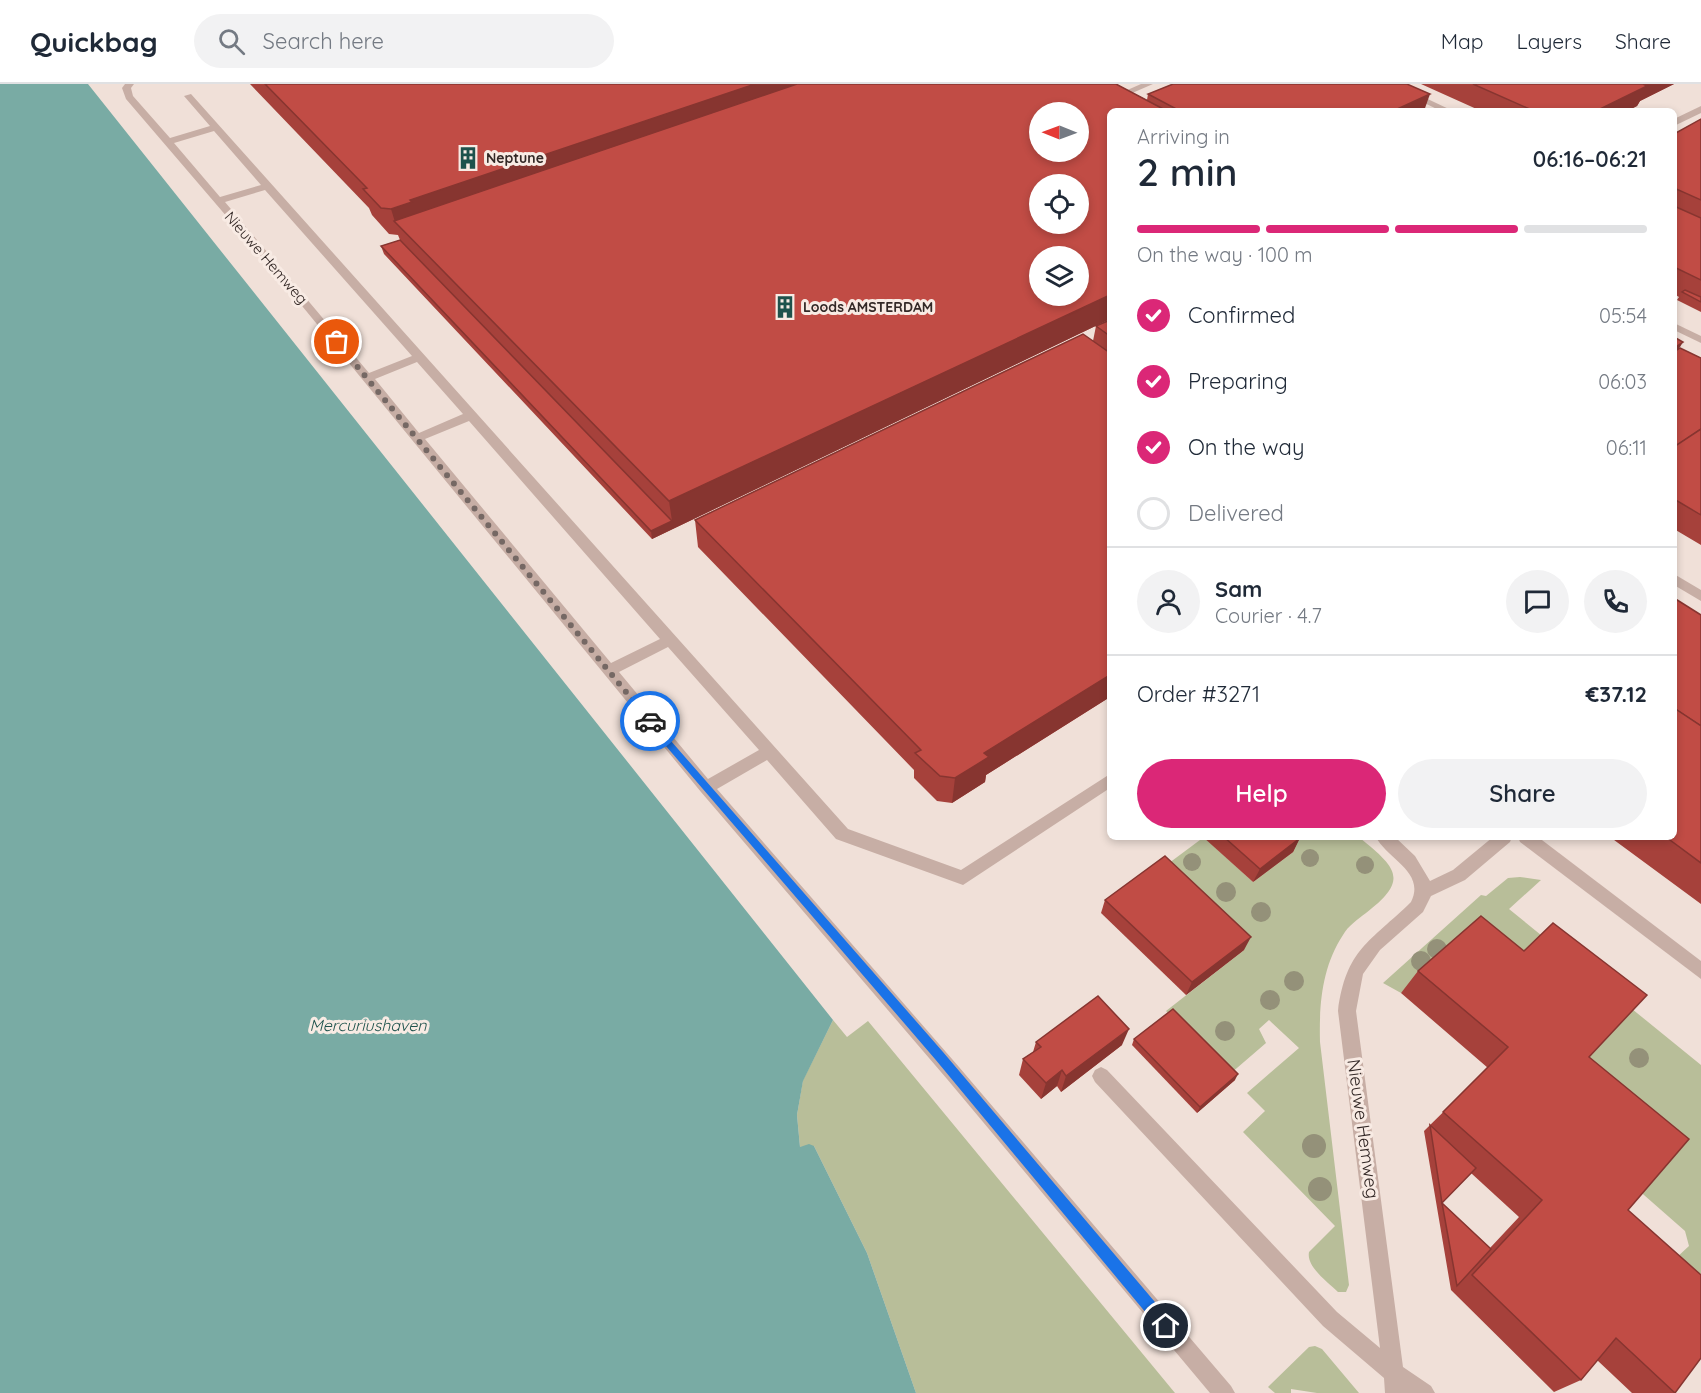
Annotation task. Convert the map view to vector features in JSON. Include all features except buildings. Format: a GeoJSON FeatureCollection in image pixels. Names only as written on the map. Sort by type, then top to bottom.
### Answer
{"type":"FeatureCollection","features":[{"type":"Feature","properties":{"kind":"street","name":"Nieuwe Hemweg"},"geometry":{"type":"LineString","coordinates":[[130,84],[126,93],[367,378],[706,788],[946,1064],[1224,1393]]}},
{"type":"Feature","properties":{"kind":"street"},"geometry":{"type":"LineString","coordinates":[[1120,95],[1149,84]]}},
{"type":"Feature","properties":{"kind":"street"},"geometry":{"type":"LineString","coordinates":[[1389,84],[1441,108]]}},
{"type":"Feature","properties":{"kind":"street"},"geometry":{"type":"LineString","coordinates":[[188,96],[842,834],[963,878],[1107,782]]}},
{"type":"Feature","properties":{"kind":"street"},"geometry":{"type":"LineString","coordinates":[[1677,121],[1701,109]]}},
{"type":"Feature","properties":{"kind":"street"},"geometry":{"type":"LineString","coordinates":[[167,142],[216,127]]}},
{"type":"Feature","properties":{"kind":"street"},"geometry":{"type":"LineString","coordinates":[[217,201],[267,186]]}},
{"type":"Feature","properties":{"kind":"street"},"geometry":{"type":"LineString","coordinates":[[1677,328],[1701,340]]}},
{"type":"Feature","properties":{"kind":"street"},"geometry":{"type":"LineString","coordinates":[[367,378],[419,357]]}},
{"type":"Feature","properties":{"kind":"street"},"geometry":{"type":"LineString","coordinates":[[417,438],[471,415]]}},
{"type":"Feature","properties":{"kind":"street"},"geometry":{"type":"LineString","coordinates":[[1677,581],[1701,596]]}},
{"type":"Feature","properties":{"kind":"street"},"geometry":{"type":"LineString","coordinates":[[609,671],[670,640]]}},
{"type":"Feature","properties":{"kind":"street"},"geometry":{"type":"LineString","coordinates":[[706,788],[769,752]]}},
{"type":"Feature","properties":{"kind":"street"},"geometry":{"type":"LineString","coordinates":[[1387,840],[1413,863],[1423,892],[1459,875],[1500,840]]}},
{"type":"Feature","properties":{"kind":"street"},"geometry":{"type":"LineString","coordinates":[[1530,840],[1701,971]]}},
{"type":"Feature","properties":{"kind":"street","name":"Nieuwe Hemweg"},"geometry":{"type":"LineString","coordinates":[[1396,1384],[1347,1011],[1350,985],[1360,963],[1376,945],[1416,911],[1423,892]]}},
{"type":"Feature","properties":{"kind":"street"},"geometry":{"type":"LineString","coordinates":[[1101,1076],[1330,1319],[1396,1384],[1424,1393]]}},
{"type":"Feature","properties":{"kind":"green space"},"geometry":{"type":"Polygon","coordinates":[[[1200,840],[1207,840],[1253,882],[1293,852],[1292,843],[1296,840],[1362,840],[1382,857],[1393,874],[1393,882],[1389,891],[1353,923],[1336,947],[1326,973],[1321,1000],[1320,1042],[1349,1285],[1346,1292],[1338,1292],[1314,1269],[1309,1258],[1309,1252],[1335,1226],[1243,1132],[1265,1111],[1247,1093],[1299,1048],[1269,1020],[1259,1029],[1266,1043],[1230,1074],[1166,1011],[1244,950],[1161,869],[1200,840]]]}},
{"type":"Feature","properties":{"kind":"green space"},"geometry":{"type":"Polygon","coordinates":[[[1508,878],[1541,880],[1509,909],[1701,1065],[1701,1308],[1662,1271],[1689,1246],[1685,1231],[1636,1188],[1504,973],[1462,939],[1401,993],[1383,983],[1481,895],[1486,896],[1508,878]]]}},
{"type":"Feature","properties":{"kind":"green space"},"geometry":{"type":"Polygon","coordinates":[[[833,1020],[847,1037],[868,1021],[1175,1393],[916,1393],[867,1253],[814,1146],[800,1147],[797,1115],[803,1080],[833,1020]]]}},
{"type":"Feature","properties":{"kind":"green space"},"geometry":{"type":"Polygon","coordinates":[[[1315,1346],[1322,1349],[1359,1393],[1317,1393],[1291,1389],[1291,1393],[1275,1393],[1268,1387],[1309,1347],[1315,1346]]]}},
{"type":"Feature","properties":{"kind":"water","name":"Mercuriushaven"},"geometry":{"type":"Polygon","coordinates":[[[0,84],[88,84],[833,1020],[803,1081],[797,1115],[800,1147],[809,1144],[814,1146],[867,1253],[916,1393],[0,1393],[0,84]]]}},
{"type":"Feature","properties":{"kind":"way so far"},"geometry":{"type":"LineString","coordinates":[[337,342],[650,721]]}},
{"type":"Feature","properties":{"kind":"place","name":"Neptune"},"geometry":{"type":"Point","coordinates":[468,158]}},
{"type":"Feature","properties":{"kind":"place","name":"Loods AMSTERDAM"},"geometry":{"type":"Point","coordinates":[785,307]}},
{"type":"Feature","properties":{"kind":"route"},"geometry":{"type":"LineString","coordinates":[[650,721],[939,1056],[1166,1326]]}}]}
